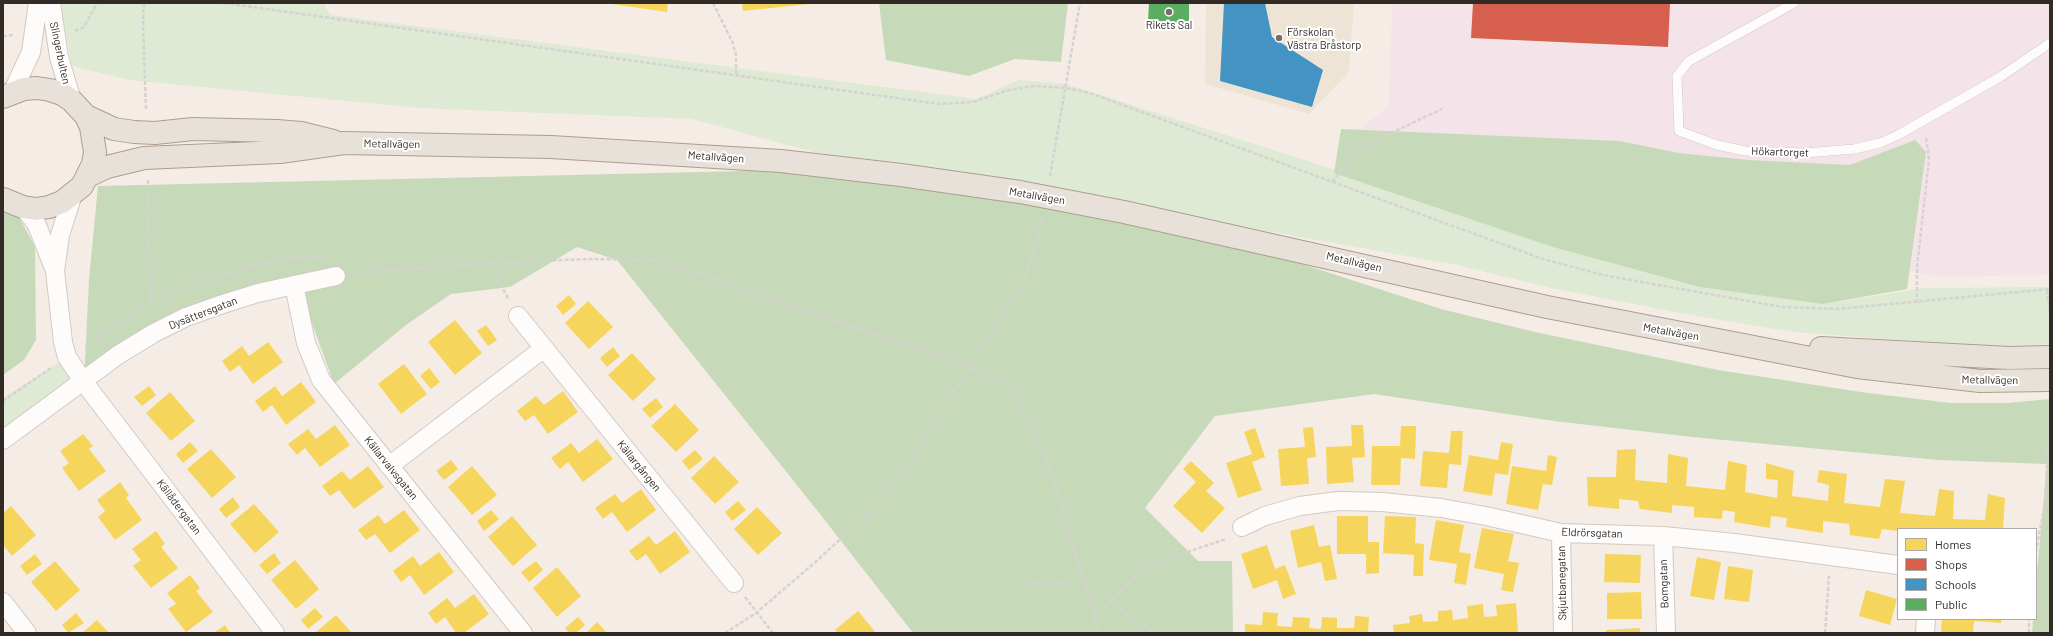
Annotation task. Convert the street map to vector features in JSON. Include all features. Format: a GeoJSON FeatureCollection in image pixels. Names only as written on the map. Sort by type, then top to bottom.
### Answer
{"type":"FeatureCollection","features":[{"type":"Feature","properties":{"kind":"main road","name":"Metallvägen"},"geometry":{"type":"LineString","coordinates":[[7,95],[24,89],[50,90],[114,129],[134,132],[155,133],[193,130],[277,131],[301,133],[344,143]]}},
{"type":"Feature","properties":{"kind":"main road","name":"Metallvägen"},"geometry":{"type":"LineString","coordinates":[[3,199],[23,207],[36,209],[49,207],[73,194],[88,176],[95,152],[91,127],[79,109]]}},
{"type":"Feature","properties":{"kind":"main road","name":"Metallvägen"},"geometry":{"type":"LineString","coordinates":[[88,176],[107,167],[144,158],[280,152],[344,143],[551,147],[651,152],[781,162],[901,175],[1020,192],[1124,212],[1554,308],[1857,368],[1980,381],[2050,380]]}},
{"type":"Feature","properties":{"kind":"main road","name":"Metallvägen"},"geometry":{"type":"LineString","coordinates":[[1718,340],[1859,351],[2009,358],[2050,357]]}},
{"type":"Feature","properties":{"kind":"street","name":"Slingerbulten"},"geometry":{"type":"LineString","coordinates":[[7,95],[31,52],[38,3]]}},
{"type":"Feature","properties":{"kind":"street","name":"Slingerbulten"},"geometry":{"type":"LineString","coordinates":[[51,3],[59,56],[79,109]]}},
{"type":"Feature","properties":{"kind":"street"},"geometry":{"type":"LineString","coordinates":[[55,271],[60,236],[73,194]]}},
{"type":"Feature","properties":{"kind":"street"},"geometry":{"type":"LineString","coordinates":[[23,207],[36,223],[55,271],[65,350],[83,381]]}},
{"type":"Feature","properties":{"kind":"street","name":"Dysättersgatan"},"geometry":{"type":"LineString","coordinates":[[3,440],[124,351],[154,333],[186,318],[223,304],[294,285],[336,276]]}},
{"type":"Feature","properties":{"kind":"street","name":"Källarvalvsgatan"},"geometry":{"type":"LineString","coordinates":[[294,285],[306,343],[321,380],[523,633]]}},
{"type":"Feature","properties":{"kind":"street","name":"Källargången"},"geometry":{"type":"LineString","coordinates":[[518,316],[734,583]]}},
{"type":"Feature","properties":{"kind":"street"},"geometry":{"type":"LineString","coordinates":[[389,466],[543,348]]}},
{"type":"Feature","properties":{"kind":"street","name":"Källådergatan"},"geometry":{"type":"LineString","coordinates":[[83,381],[275,633]]}},
{"type":"Feature","properties":{"kind":"street","name":"Eldrörsgatan"},"geometry":{"type":"LineString","coordinates":[[1242,527],[1265,516],[1300,506],[1338,501],[1382,502],[1441,508],[1486,516],[1561,533],[1663,536],[1831,555],[1897,565]]}},
{"type":"Feature","properties":{"kind":"street","name":"Skjutbanegatan"},"geometry":{"type":"LineString","coordinates":[[1561,533],[1563,633]]}},
{"type":"Feature","properties":{"kind":"street","name":"Bomgatan"},"geometry":{"type":"LineString","coordinates":[[1663,536],[1666,633]]}},
{"type":"Feature","properties":{"kind":"street"},"geometry":{"type":"LineString","coordinates":[[3,602],[27,633]]}},
{"type":"Feature","properties":{"kind":"street"},"geometry":{"type":"LineString","coordinates":[[1925,633],[1926,620]]}},
{"type":"Feature","properties":{"kind":"lane","name":"Hökartorget"},"geometry":{"type":"LineString","coordinates":[[1794,3],[1689,62],[1678,76],[1679,131],[1717,146],[1745,151],[1832,152],[1854,150],[1880,143],[1922,122],[2000,77],[2050,43]]}},
{"type":"Feature","properties":{"kind":"path"},"geometry":{"type":"LineString","coordinates":[[144,3],[143,26],[146,112]]}},
{"type":"Feature","properties":{"kind":"path"},"geometry":{"type":"LineString","coordinates":[[224,3],[939,104],[973,102],[1009,90],[1034,86],[1066,88],[1090,93],[1543,259],[1603,275],[1720,297],[1809,309],[1837,309],[1917,303],[2049,290],[2050,314]]}},
{"type":"Feature","properties":{"kind":"path"},"geometry":{"type":"LineString","coordinates":[[713,3],[732,41],[736,55],[736,76]]}},
{"type":"Feature","properties":{"kind":"path"},"geometry":{"type":"LineString","coordinates":[[1049,181],[1080,3]]}},
{"type":"Feature","properties":{"kind":"path"},"geometry":{"type":"LineString","coordinates":[[1332,182],[1361,147],[1442,109]]}},
{"type":"Feature","properties":{"kind":"path"},"geometry":{"type":"LineString","coordinates":[[1917,303],[1917,267],[1929,160],[1922,122]]}},
{"type":"Feature","properties":{"kind":"path"},"geometry":{"type":"LineString","coordinates":[[148,179],[150,302]]}},
{"type":"Feature","properties":{"kind":"path"},"geometry":{"type":"LineString","coordinates":[[725,633],[756,613],[868,514],[896,482],[1019,290],[1034,253],[1044,213]]}},
{"type":"Feature","properties":{"kind":"path"},"geometry":{"type":"LineString","coordinates":[[336,276],[426,267],[489,263],[590,259],[655,260],[698,273],[969,368],[1007,385],[1027,416],[1049,466],[1085,582],[1095,617],[1097,633]]}},
{"type":"Feature","properties":{"kind":"path"},"geometry":{"type":"LineString","coordinates":[[489,263],[518,316]]}},
{"type":"Feature","properties":{"kind":"path"},"geometry":{"type":"LineString","coordinates":[[2037,547],[2045,503],[2050,405]]}},
{"type":"Feature","properties":{"kind":"path"},"geometry":{"type":"LineString","coordinates":[[1095,617],[1136,576],[1150,567],[1166,558],[1226,539],[1242,527]]}},
{"type":"Feature","properties":{"kind":"path"},"geometry":{"type":"LineString","coordinates":[[1824,633],[1831,555]]}},
{"type":"Feature","properties":{"kind":"path"},"geometry":{"type":"LineString","coordinates":[[1018,582],[1085,582]]}},
{"type":"Feature","properties":{"kind":"path"},"geometry":{"type":"LineString","coordinates":[[734,583],[773,633]]}},
{"type":"Feature","properties":{"kind":"path"},"geometry":{"type":"LineString","coordinates":[[1110,602],[1155,633]]}},
{"type":"Feature","properties":{"kind":"path"},"geometry":{"type":"LineString","coordinates":[[2029,633],[2030,620]]}},
{"type":"Feature","properties":{"kind":"shaded area","name":"Förskolan Västra Bråstorp"},"geometry":{"type":"Polygon","coordinates":[[[1206,3],[1354,3],[1349,72],[1309,114],[1205,84],[1206,3]]]}},
{"type":"Feature","properties":{"kind":"shaded area"},"geometry":{"type":"Polygon","coordinates":[[[1392,3],[2050,3],[2050,275],[1940,277],[1772,245],[1336,150],[1389,105],[1392,3]]]}},
{"type":"Feature","properties":{"kind":"green space"},"geometry":{"type":"Polygon","coordinates":[[[60,3],[323,3],[331,15],[976,99],[1019,80],[1066,84],[1339,171],[1823,304],[1926,288],[2050,287],[2050,348],[2010,348],[1793,332],[1696,316],[1551,288],[1457,265],[1120,205],[872,168],[692,119],[420,108],[129,80],[72,66],[60,3]]]}},
{"type":"Feature","properties":{"kind":"green space"},"geometry":{"type":"Polygon","coordinates":[[[879,3],[1068,3],[1061,62],[1015,59],[969,76],[886,60],[879,3]]]}},
{"type":"Feature","properties":{"kind":"green space"},"geometry":{"type":"Polygon","coordinates":[[[1341,129],[1620,141],[1679,153],[1749,160],[1850,165],[1915,140],[1926,152],[1907,289],[1823,304],[1700,287],[1553,247],[1334,173],[1341,129]]]}},
{"type":"Feature","properties":{"kind":"green space"},"geometry":{"type":"Polygon","coordinates":[[[872,168],[1120,205],[1441,309],[1535,332],[1718,370],[1861,392],[1950,403],[2008,403],[2050,399],[2050,633],[2032,633],[2033,620],[2037,620],[2037,572],[2047,464],[1938,460],[1692,437],[1554,421],[1374,394],[1215,416],[1145,508],[1198,561],[1232,561],[1233,633],[913,633],[617,260],[577,247],[510,287],[451,294],[406,325],[334,384],[299,287],[208,305],[84,383],[89,279],[98,186],[872,168]]]}},
{"type":"Feature","properties":{"kind":"green space"},"geometry":{"type":"Polygon","coordinates":[[[3,201],[13,205],[35,247],[36,340],[24,360],[3,375],[3,201]]]}},
{"type":"Feature","properties":{"kind":"green space"},"geometry":{"type":"Polygon","coordinates":[[[67,357],[84,383],[3,440],[3,398],[67,357]]]}},
{"type":"Feature","properties":{"kind":"building: Homes"},"geometry":{"type":"Polygon","coordinates":[[[605,3],[668,3],[667,12],[605,3]]]}},
{"type":"Feature","properties":{"kind":"building: Homes"},"geometry":{"type":"Polygon","coordinates":[[[742,3],[809,3],[809,4],[743,11],[742,3]]]}},
{"type":"Feature","properties":{"kind":"building: Homes"},"geometry":{"type":"Polygon","coordinates":[[[569,295],[576,304],[563,315],[556,306],[569,295]]]}},
{"type":"Feature","properties":{"kind":"building: Homes"},"geometry":{"type":"Polygon","coordinates":[[[588,301],[613,327],[589,349],[565,323],[588,301]]]}},
{"type":"Feature","properties":{"kind":"building: Homes"},"geometry":{"type":"Polygon","coordinates":[[[455,320],[482,353],[455,375],[428,342],[455,320]]]}},
{"type":"Feature","properties":{"kind":"building: Homes"},"geometry":{"type":"Polygon","coordinates":[[[486,325],[497,340],[488,346],[477,331],[486,325]]]}},
{"type":"Feature","properties":{"kind":"building: Homes"},"geometry":{"type":"Polygon","coordinates":[[[268,342],[283,362],[253,384],[239,365],[230,372],[222,361],[242,346],[249,356],[268,342]]]}},
{"type":"Feature","properties":{"kind":"building: Homes"},"geometry":{"type":"Polygon","coordinates":[[[613,347],[620,356],[607,367],[600,358],[613,347]]]}},
{"type":"Feature","properties":{"kind":"building: Homes"},"geometry":{"type":"Polygon","coordinates":[[[632,353],[656,379],[633,401],[608,375],[632,353]]]}},
{"type":"Feature","properties":{"kind":"building: Homes"},"geometry":{"type":"Polygon","coordinates":[[[404,364],[427,394],[401,414],[378,384],[404,364]]]}},
{"type":"Feature","properties":{"kind":"building: Homes"},"geometry":{"type":"Polygon","coordinates":[[[429,368],[440,382],[431,389],[420,376],[429,368]]]}},
{"type":"Feature","properties":{"kind":"building: Homes"},"geometry":{"type":"Polygon","coordinates":[[[301,382],[316,402],[286,425],[272,405],[263,412],[255,401],[275,386],[282,396],[301,382]]]}},
{"type":"Feature","properties":{"kind":"building: Homes"},"geometry":{"type":"Polygon","coordinates":[[[149,386],[156,395],[142,406],[134,397],[149,386]]]}},
{"type":"Feature","properties":{"kind":"building: Homes"},"geometry":{"type":"Polygon","coordinates":[[[563,391],[578,412],[548,434],[534,415],[525,421],[517,411],[536,396],[544,405],[563,391]]]}},
{"type":"Feature","properties":{"kind":"building: Homes"},"geometry":{"type":"Polygon","coordinates":[[[170,392],[195,421],[171,441],[146,413],[170,392]]]}},
{"type":"Feature","properties":{"kind":"building: Homes"},"geometry":{"type":"Polygon","coordinates":[[[656,398],[663,407],[650,418],[642,409],[656,398]]]}},
{"type":"Feature","properties":{"kind":"building: Homes"},"geometry":{"type":"Polygon","coordinates":[[[675,404],[699,430],[676,452],[651,426],[675,404]]]}},
{"type":"Feature","properties":{"kind":"building: Homes"},"geometry":{"type":"Polygon","coordinates":[[[335,425],[350,445],[320,467],[305,448],[297,455],[288,444],[308,429],[316,439],[335,425]]]}},
{"type":"Feature","properties":{"kind":"building: Homes"},"geometry":{"type":"Polygon","coordinates":[[[1351,425],[1363,425],[1365,457],[1352,458],[1354,482],[1327,484],[1326,447],[1352,446],[1351,425]]]}},
{"type":"Feature","properties":{"kind":"building: Homes"},"geometry":{"type":"Polygon","coordinates":[[[1401,426],[1416,426],[1415,459],[1401,458],[1400,485],[1371,485],[1372,446],[1400,446],[1401,426]]]}},
{"type":"Feature","properties":{"kind":"building: Homes"},"geometry":{"type":"Polygon","coordinates":[[[1313,427],[1316,457],[1307,458],[1309,484],[1281,486],[1278,449],[1305,447],[1303,428],[1313,427]]]}},
{"type":"Feature","properties":{"kind":"building: Homes"},"geometry":{"type":"Polygon","coordinates":[[[1255,428],[1265,457],[1252,462],[1262,490],[1238,498],[1226,463],[1252,454],[1244,432],[1255,428]]]}},
{"type":"Feature","properties":{"kind":"building: Homes"},"geometry":{"type":"Polygon","coordinates":[[[1451,431],[1463,431],[1461,465],[1449,464],[1447,488],[1420,486],[1423,451],[1449,453],[1451,431]]]}},
{"type":"Feature","properties":{"kind":"building: Homes"},"geometry":{"type":"Polygon","coordinates":[[[83,434],[93,446],[89,449],[106,471],[79,491],[62,468],[69,463],[60,451],[83,434]]]}},
{"type":"Feature","properties":{"kind":"building: Homes"},"geometry":{"type":"Polygon","coordinates":[[[597,439],[613,459],[583,482],[568,462],[560,469],[551,458],[571,443],[579,453],[597,439]]]}},
{"type":"Feature","properties":{"kind":"building: Homes"},"geometry":{"type":"Polygon","coordinates":[[[190,442],[198,451],[183,463],[176,454],[190,442]]]}},
{"type":"Feature","properties":{"kind":"building: Homes"},"geometry":{"type":"Polygon","coordinates":[[[1501,442],[1513,444],[1508,475],[1495,473],[1492,496],[1463,491],[1469,455],[1498,460],[1501,442]]]}},
{"type":"Feature","properties":{"kind":"building: Homes"},"geometry":{"type":"Polygon","coordinates":[[[211,449],[236,477],[212,498],[187,469],[211,449]]]}},
{"type":"Feature","properties":{"kind":"building: Homes"},"geometry":{"type":"Polygon","coordinates":[[[1636,449],[1635,480],[1667,483],[1668,454],[1688,458],[1686,486],[1725,490],[1728,461],[1747,465],[1745,492],[1777,498],[1778,480],[1766,479],[1766,463],[1794,471],[1792,496],[1828,501],[1829,485],[1817,482],[1819,470],[1847,474],[1844,503],[1880,507],[1885,479],[1905,481],[1900,513],[1935,516],[1939,489],[1954,491],[1953,519],[1985,520],[1988,494],[2005,498],[2003,528],[1897,528],[1897,531],[1882,529],[1879,539],[1850,535],[1849,524],[1823,521],[1823,533],[1786,527],[1787,518],[1771,516],[1770,528],[1734,522],[1735,512],[1723,510],[1722,519],[1694,517],[1694,507],[1672,505],[1672,513],[1640,509],[1638,501],[1619,499],[1619,509],[1588,506],[1587,477],[1616,477],[1617,450],[1636,449]]]}},
{"type":"Feature","properties":{"kind":"building: Homes"},"geometry":{"type":"Polygon","coordinates":[[[695,450],[703,459],[689,470],[682,461],[695,450]]]}},
{"type":"Feature","properties":{"kind":"building: Homes"},"geometry":{"type":"Polygon","coordinates":[[[1548,455],[1557,457],[1552,485],[1543,484],[1538,510],[1506,504],[1512,466],[1546,471],[1548,455]]]}},
{"type":"Feature","properties":{"kind":"building: Homes"},"geometry":{"type":"Polygon","coordinates":[[[714,456],[739,482],[715,504],[691,478],[714,456]]]}},
{"type":"Feature","properties":{"kind":"building: Homes"},"geometry":{"type":"Polygon","coordinates":[[[451,460],[458,469],[444,480],[436,471],[451,460]]]}},
{"type":"Feature","properties":{"kind":"building: Homes"},"geometry":{"type":"Polygon","coordinates":[[[1191,461],[1214,483],[1206,491],[1225,508],[1202,533],[1173,506],[1196,482],[1183,469],[1191,461]]]}},
{"type":"Feature","properties":{"kind":"building: Homes"},"geometry":{"type":"Polygon","coordinates":[[[368,466],[384,487],[354,509],[339,490],[330,496],[322,486],[342,471],[350,480],[368,466]]]}},
{"type":"Feature","properties":{"kind":"building: Homes"},"geometry":{"type":"Polygon","coordinates":[[[472,466],[497,495],[472,515],[448,487],[472,466]]]}},
{"type":"Feature","properties":{"kind":"building: Homes"},"geometry":{"type":"Polygon","coordinates":[[[120,482],[129,495],[126,498],[142,520],[115,540],[98,517],[105,511],[97,500],[120,482]]]}},
{"type":"Feature","properties":{"kind":"building: Homes"},"geometry":{"type":"Polygon","coordinates":[[[641,489],[656,510],[627,532],[612,512],[603,519],[595,508],[615,494],[622,503],[641,489]]]}},
{"type":"Feature","properties":{"kind":"building: Homes"},"geometry":{"type":"Polygon","coordinates":[[[233,497],[240,507],[226,518],[219,509],[233,497]]]}},
{"type":"Feature","properties":{"kind":"building: Homes"},"geometry":{"type":"Polygon","coordinates":[[[738,501],[746,510],[732,521],[725,512],[738,501]]]}},
{"type":"Feature","properties":{"kind":"building: Homes"},"geometry":{"type":"Polygon","coordinates":[[[254,504],[279,532],[255,553],[230,524],[254,504]]]}},
{"type":"Feature","properties":{"kind":"building: Homes"},"geometry":{"type":"Polygon","coordinates":[[[11,506],[36,535],[12,556],[3,545],[3,513],[11,506]]]}},
{"type":"Feature","properties":{"kind":"building: Homes"},"geometry":{"type":"Polygon","coordinates":[[[757,507],[782,533],[758,555],[734,529],[757,507]]]}},
{"type":"Feature","properties":{"kind":"building: Homes"},"geometry":{"type":"Polygon","coordinates":[[[404,510],[420,530],[390,553],[375,534],[366,540],[358,530],[378,515],[385,524],[404,510]]]}},
{"type":"Feature","properties":{"kind":"building: Homes"},"geometry":{"type":"Polygon","coordinates":[[[491,510],[499,519],[484,531],[477,521],[491,510]]]}},
{"type":"Feature","properties":{"kind":"building: Homes"},"geometry":{"type":"Polygon","coordinates":[[[512,516],[537,545],[513,566],[488,537],[512,516]]]}},
{"type":"Feature","properties":{"kind":"building: Homes"},"geometry":{"type":"Polygon","coordinates":[[[1337,516],[1368,516],[1368,542],[1379,542],[1379,573],[1366,574],[1366,554],[1337,554],[1337,516]]]}},
{"type":"Feature","properties":{"kind":"building: Homes"},"geometry":{"type":"Polygon","coordinates":[[[1385,516],[1416,517],[1415,543],[1424,544],[1423,576],[1413,576],[1414,555],[1383,553],[1385,516]]]}},
{"type":"Feature","properties":{"kind":"building: Homes"},"geometry":{"type":"Polygon","coordinates":[[[1436,520],[1464,525],[1459,552],[1471,554],[1466,585],[1454,583],[1457,564],[1429,560],[1436,520]]]}},
{"type":"Feature","properties":{"kind":"building: Homes"},"geometry":{"type":"Polygon","coordinates":[[[1314,525],[1319,547],[1330,545],[1337,579],[1325,581],[1321,562],[1298,568],[1290,531],[1314,525]]]}},
{"type":"Feature","properties":{"kind":"building: Homes"},"geometry":{"type":"Polygon","coordinates":[[[1482,528],[1514,534],[1508,561],[1519,563],[1513,592],[1501,590],[1504,574],[1474,568],[1482,528]]]}},
{"type":"Feature","properties":{"kind":"building: Homes"},"geometry":{"type":"Polygon","coordinates":[[[156,531],[165,544],[161,547],[178,568],[151,588],[133,566],[141,560],[132,549],[156,531]]]}},
{"type":"Feature","properties":{"kind":"building: Homes"},"geometry":{"type":"Polygon","coordinates":[[[675,531],[690,552],[660,574],[646,554],[637,561],[629,551],[649,536],[656,545],[675,531]]]}},
{"type":"Feature","properties":{"kind":"building: Homes"},"geometry":{"type":"Polygon","coordinates":[[[1267,545],[1275,569],[1285,565],[1296,594],[1283,599],[1277,580],[1253,589],[1241,554],[1267,545]]]}},
{"type":"Feature","properties":{"kind":"building: Homes"},"geometry":{"type":"Polygon","coordinates":[[[439,552],[454,572],[424,595],[410,575],[401,582],[393,571],[413,556],[420,566],[439,552]]]}},
{"type":"Feature","properties":{"kind":"building: Homes"},"geometry":{"type":"Polygon","coordinates":[[[274,553],[281,563],[267,574],[259,565],[274,553]]]}},
{"type":"Feature","properties":{"kind":"building: Homes"},"geometry":{"type":"Polygon","coordinates":[[[35,554],[42,564],[27,575],[20,566],[35,554]]]}},
{"type":"Feature","properties":{"kind":"building: Homes"},"geometry":{"type":"Polygon","coordinates":[[[1605,554],[1641,555],[1640,583],[1604,582],[1605,554]]]}},
{"type":"Feature","properties":{"kind":"building: Homes"},"geometry":{"type":"Polygon","coordinates":[[[1697,557],[1721,562],[1714,600],[1690,596],[1697,557]]]}},
{"type":"Feature","properties":{"kind":"building: Homes"},"geometry":{"type":"Polygon","coordinates":[[[295,560],[319,589],[296,609],[271,580],[295,560]]]}},
{"type":"Feature","properties":{"kind":"building: Homes"},"geometry":{"type":"Polygon","coordinates":[[[55,561],[80,590],[56,611],[31,582],[55,561]]]}},
{"type":"Feature","properties":{"kind":"building: Homes"},"geometry":{"type":"Polygon","coordinates":[[[536,561],[543,570],[529,582],[521,572],[536,561]]]}},
{"type":"Feature","properties":{"kind":"building: Homes"},"geometry":{"type":"Polygon","coordinates":[[[1728,566],[1753,570],[1749,602],[1724,599],[1728,566]]]}},
{"type":"Feature","properties":{"kind":"building: Homes"},"geometry":{"type":"Polygon","coordinates":[[[557,567],[581,596],[557,617],[533,588],[557,567]]]}},
{"type":"Feature","properties":{"kind":"building: Homes"},"geometry":{"type":"Polygon","coordinates":[[[190,575],[200,588],[196,591],[213,612],[186,632],[168,609],[176,604],[167,593],[190,575]]]}},
{"type":"Feature","properties":{"kind":"building: Homes"},"geometry":{"type":"Polygon","coordinates":[[[1866,590],[1897,599],[1890,625],[1859,616],[1866,590]]]}},
{"type":"Feature","properties":{"kind":"building: Homes"},"geometry":{"type":"Polygon","coordinates":[[[1641,592],[1642,619],[1607,619],[1607,593],[1641,592]]]}},
{"type":"Feature","properties":{"kind":"building: Homes"},"geometry":{"type":"Polygon","coordinates":[[[474,594],[489,614],[464,633],[456,633],[445,617],[436,624],[428,613],[447,598],[455,608],[474,594]]]}},
{"type":"Feature","properties":{"kind":"building: Homes"},"geometry":{"type":"Polygon","coordinates":[[[1516,603],[1518,633],[1394,633],[1393,625],[1410,623],[1409,616],[1422,614],[1423,622],[1438,621],[1438,611],[1452,610],[1453,620],[1468,618],[1467,606],[1483,604],[1484,617],[1497,616],[1496,605],[1516,603]]]}},
{"type":"Feature","properties":{"kind":"building: Homes"},"geometry":{"type":"Polygon","coordinates":[[[315,608],[323,617],[308,629],[301,620],[315,608]]]}},
{"type":"Feature","properties":{"kind":"building: Homes"},"geometry":{"type":"Polygon","coordinates":[[[858,611],[876,633],[838,633],[835,630],[858,611]]]}},
{"type":"Feature","properties":{"kind":"building: Homes"},"geometry":{"type":"Polygon","coordinates":[[[1263,612],[1278,613],[1277,626],[1292,627],[1293,617],[1310,618],[1309,628],[1321,629],[1322,617],[1337,618],[1337,628],[1354,628],[1355,616],[1369,617],[1368,633],[1245,633],[1245,624],[1262,625],[1263,612]]]}},
{"type":"Feature","properties":{"kind":"building: Homes"},"geometry":{"type":"Polygon","coordinates":[[[76,613],[84,623],[68,633],[62,625],[76,613]]]}},
{"type":"Feature","properties":{"kind":"building: Homes"},"geometry":{"type":"Polygon","coordinates":[[[336,615],[352,633],[315,633],[336,615]]]}},
{"type":"Feature","properties":{"kind":"building: Homes"},"geometry":{"type":"Polygon","coordinates":[[[578,617],[585,625],[576,633],[569,633],[565,628],[578,617]]]}},
{"type":"Feature","properties":{"kind":"building: Homes"},"geometry":{"type":"Polygon","coordinates":[[[97,620],[109,633],[82,633],[97,620]]]}},
{"type":"Feature","properties":{"kind":"building: Homes"},"geometry":{"type":"Polygon","coordinates":[[[1942,620],[2001,620],[2001,623],[1974,621],[1973,633],[1941,633],[1942,620]]]}},
{"type":"Feature","properties":{"kind":"building: Homes"},"geometry":{"type":"Polygon","coordinates":[[[597,622],[607,633],[586,633],[597,622]]]}},
{"type":"Feature","properties":{"kind":"building: Homes"},"geometry":{"type":"Polygon","coordinates":[[[225,625],[230,633],[214,633],[225,625]]]}},
{"type":"Feature","properties":{"kind":"building: Homes"},"geometry":{"type":"Polygon","coordinates":[[[1640,628],[1640,633],[1606,633],[1606,630],[1640,628]]]}},
{"type":"Feature","properties":{"kind":"building: Shops"},"geometry":{"type":"Polygon","coordinates":[[[1473,3],[1670,3],[1668,47],[1471,38],[1473,3]]]}},
{"type":"Feature","properties":{"kind":"building: Schools"},"geometry":{"type":"Polygon","coordinates":[[[1224,3],[1265,3],[1272,37],[1323,70],[1312,107],[1220,81],[1224,3]]]}},
{"type":"Feature","properties":{"kind":"building: Public","name":"Rikets Sal"},"geometry":{"type":"Polygon","coordinates":[[[1149,3],[1189,3],[1189,23],[1148,22],[1149,3]]]}},
{"type":"Feature","properties":{"kind":"place","name":"Rikets Sal"},"geometry":{"type":"Point","coordinates":[1169,12]}},
{"type":"Feature","properties":{"kind":"place","name":"Förskolan Västra Bråstorp"},"geometry":{"type":"Point","coordinates":[1279,38]}}]}
